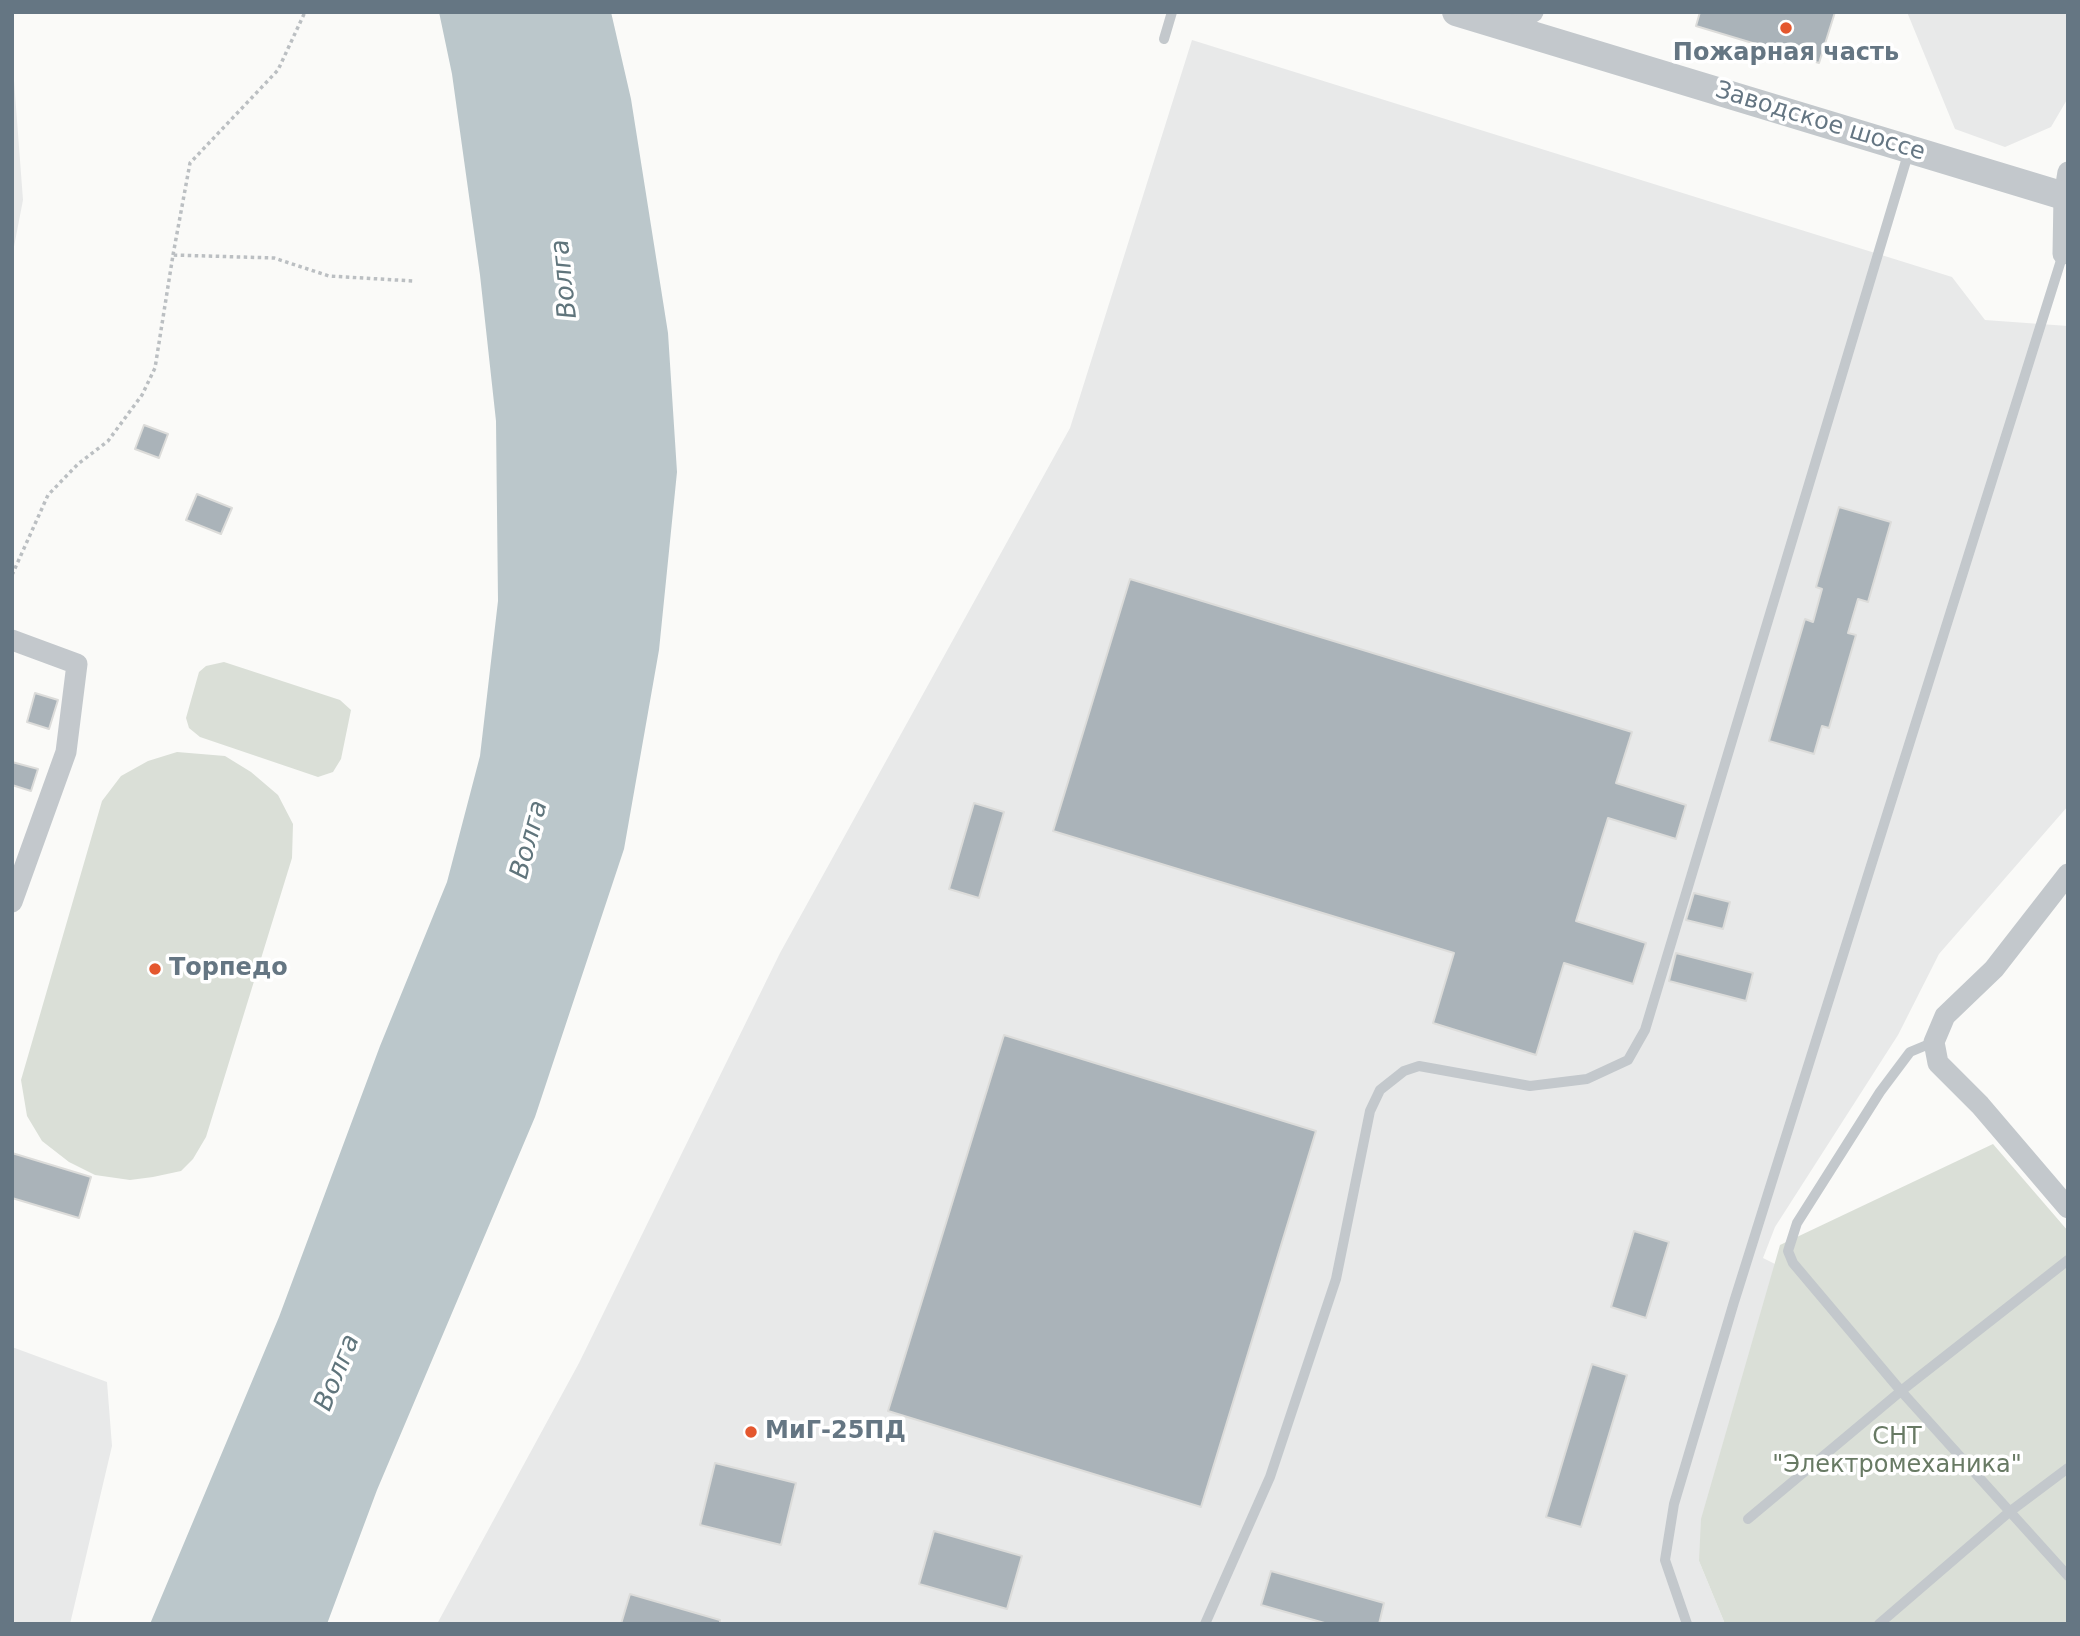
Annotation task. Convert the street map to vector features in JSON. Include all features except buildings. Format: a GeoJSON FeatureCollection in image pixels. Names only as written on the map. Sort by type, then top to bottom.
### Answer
{"type":"FeatureCollection","features":[{"type":"Feature","properties":{"kind":"street","name":"Заводское шоссе"},"geometry":{"type":"LineString","coordinates":[[1456,12],[1909,149],[2066,187]]}},
{"type":"Feature","properties":{"kind":"street"},"geometry":{"type":"LineString","coordinates":[[1505,27],[1533,12]]}},
{"type":"Feature","properties":{"kind":"street"},"geometry":{"type":"LineString","coordinates":[[2063,254],[2066,187]]}},
{"type":"Feature","properties":{"kind":"street"},"geometry":{"type":"LineString","coordinates":[[12,640],[78,664],[66,752],[15,879],[12,902]]}},
{"type":"Feature","properties":{"kind":"street"},"geometry":{"type":"LineString","coordinates":[[2068,874],[1994,969],[1945,1016],[1934,1042],[1938,1063],[1980,1105],[2068,1208]]}},
{"type":"Feature","properties":{"kind":"lane"},"geometry":{"type":"LineString","coordinates":[[1164,39],[1172,12]]}},
{"type":"Feature","properties":{"kind":"lane"},"geometry":{"type":"LineString","coordinates":[[1205,1624],[1269,1477],[1336,1279],[1370,1111],[1380,1090],[1404,1071],[1419,1066],[1530,1086],[1587,1079],[1629,1060],[1645,1030],[1909,149]]}},
{"type":"Feature","properties":{"kind":"lane"},"geometry":{"type":"LineString","coordinates":[[1687,1624],[1665,1560],[1674,1504],[1742,1275],[2063,254]]}},
{"type":"Feature","properties":{"kind":"lane"},"geometry":{"type":"LineString","coordinates":[[1934,1042],[1910,1052],[1880,1092],[1797,1223],[1789,1245],[1793,1263],[1900,1391],[2068,1576]]}},
{"type":"Feature","properties":{"kind":"lane"},"geometry":{"type":"LineString","coordinates":[[1748,1518],[1900,1391],[2068,1260]]}},
{"type":"Feature","properties":{"kind":"lane"},"geometry":{"type":"LineString","coordinates":[[1879,1624],[2008,1513],[2068,1468]]}},
{"type":"Feature","properties":{"kind":"path"},"geometry":{"type":"LineString","coordinates":[[12,575],[48,495],[78,464],[108,441],[147,386],[155,368],[190,163],[278,70],[305,12]]}},
{"type":"Feature","properties":{"kind":"path"},"geometry":{"type":"LineString","coordinates":[[173,255],[274,258],[328,275],[413,281]]}},
{"type":"Feature","properties":{"kind":"shaded area"},"geometry":{"type":"Polygon","coordinates":[[[1907,12],[2068,12],[2068,98],[2051,127],[2005,147],[1955,129],[1907,12]]]}},
{"type":"Feature","properties":{"kind":"shaded area"},"geometry":{"type":"Polygon","coordinates":[[[1192,40],[1952,277],[1985,320],[2068,326],[2068,806],[1939,954],[1898,1035],[1775,1227],[1763,1258],[1775,1264],[1699,1561],[1725,1624],[437,1624],[579,1363],[780,953],[1070,428],[1192,40]]]}},
{"type":"Feature","properties":{"kind":"shaded area"},"geometry":{"type":"Polygon","coordinates":[[[12,54],[23,200],[12,257],[12,54]]]}},
{"type":"Feature","properties":{"kind":"shaded area"},"geometry":{"type":"Polygon","coordinates":[[[12,1347],[107,1382],[112,1446],[70,1624],[12,1624],[12,1347]]]}},
{"type":"Feature","properties":{"kind":"green space"},"geometry":{"type":"Polygon","coordinates":[[[224,662],[340,700],[351,710],[341,759],[333,772],[318,777],[200,737],[189,728],[186,718],[199,672],[206,666],[224,662]]]}},
{"type":"Feature","properties":{"kind":"green space","name":"Торпедо"},"geometry":{"type":"Polygon","coordinates":[[[177,752],[225,756],[251,772],[278,795],[293,824],[292,858],[206,1137],[193,1159],[181,1171],[153,1177],[130,1180],[95,1175],[69,1162],[42,1141],[27,1116],[21,1080],[102,801],[121,776],[148,761],[177,752]]]}},
{"type":"Feature","properties":{"kind":"green space","name":"СНТ \"Электромеханика\""},"geometry":{"type":"Polygon","coordinates":[[[1993,1144],[2068,1231],[2068,1624],[1725,1624],[1699,1561],[1701,1519],[1780,1245],[1993,1144]]]}},
{"type":"Feature","properties":{"kind":"water","name":"Волга"},"geometry":{"type":"Polygon","coordinates":[[[439,12],[611,12],[631,99],[668,333],[677,472],[659,650],[624,849],[535,1117],[377,1490],[327,1624],[150,1624],[279,1317],[380,1046],[447,882],[480,756],[498,601],[496,421],[480,275],[452,74],[439,12]]]}},
{"type":"Feature","properties":{"kind":"place","name":"Пожарная часть"},"geometry":{"type":"Point","coordinates":[1786,28]}},
{"type":"Feature","properties":{"kind":"place","name":"Торпедо"},"geometry":{"type":"Point","coordinates":[155,969]}},
{"type":"Feature","properties":{"kind":"place","name":"МиГ-25ПД"},"geometry":{"type":"Point","coordinates":[751,1432]}}]}
